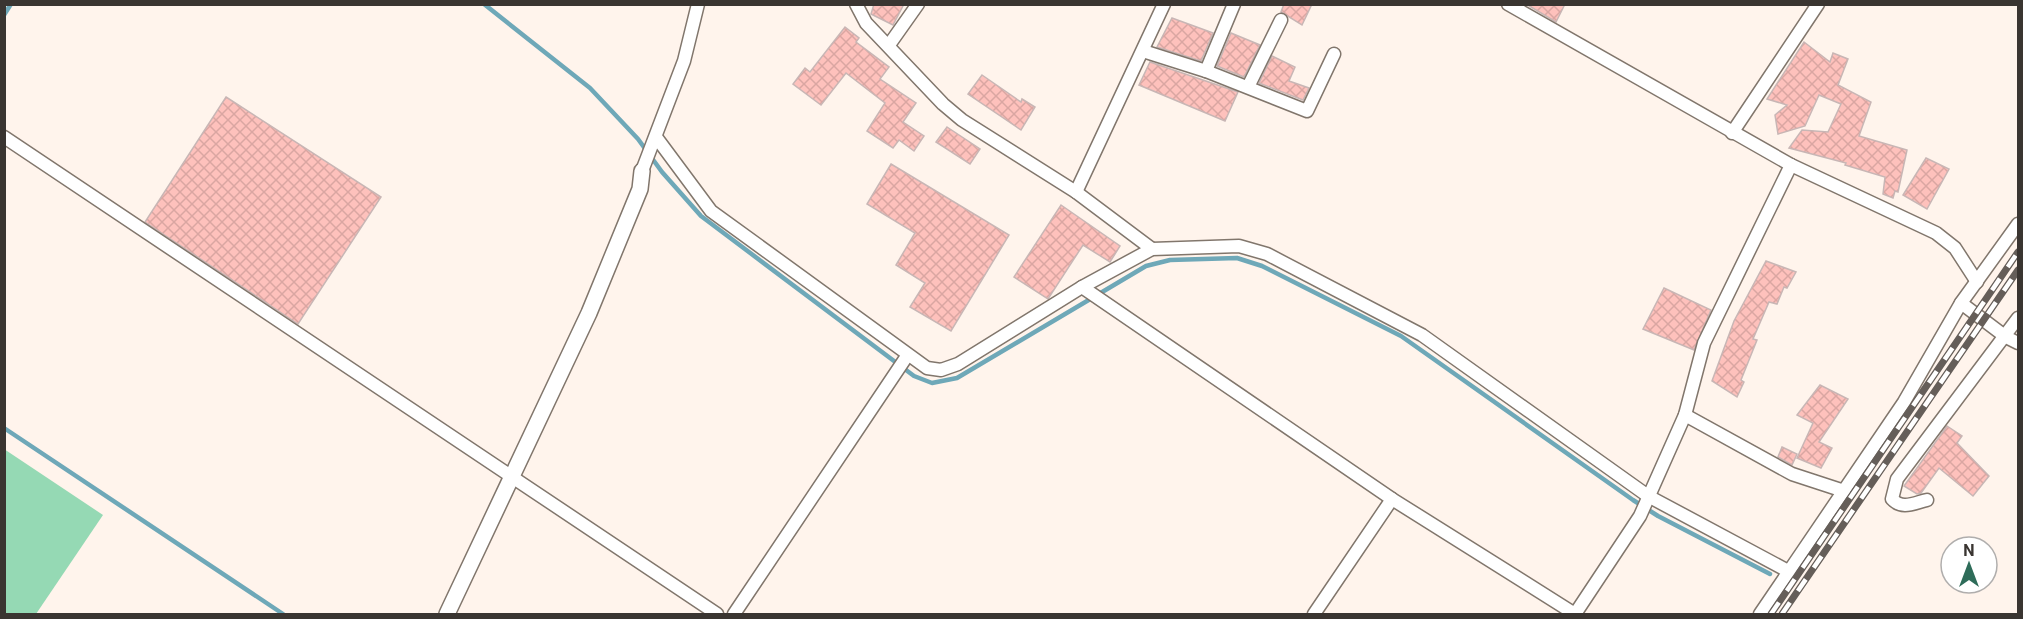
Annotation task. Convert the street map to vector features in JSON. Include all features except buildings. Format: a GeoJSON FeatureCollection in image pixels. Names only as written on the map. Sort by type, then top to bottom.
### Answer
{"type":"FeatureCollection","features":[{"type":"Feature","properties":{"kind":"street"},"geometry":{"type":"LineString","coordinates":[[447,615],[591,309],[640,189],[644,167],[684,61],[698,4]]}},
{"type":"Feature","properties":{"kind":"street"},"geometry":{"type":"LineString","coordinates":[[856,4],[866,23],[890,45],[943,104],[962,120],[1076,192],[1152,249]]}},
{"type":"Feature","properties":{"kind":"street"},"geometry":{"type":"LineString","coordinates":[[890,45],[918,4]]}},
{"type":"Feature","properties":{"kind":"street"},"geometry":{"type":"LineString","coordinates":[[1076,192],[1164,4]]}},
{"type":"Feature","properties":{"kind":"street"},"geometry":{"type":"LineString","coordinates":[[1206,71],[1234,4]]}},
{"type":"Feature","properties":{"kind":"street"},"geometry":{"type":"LineString","coordinates":[[1508,4],[1791,165],[1936,233],[1955,248],[1977,282]]}},
{"type":"Feature","properties":{"kind":"street"},"geometry":{"type":"LineString","coordinates":[[1732,133],[1818,4]]}},
{"type":"Feature","properties":{"kind":"street"},"geometry":{"type":"LineString","coordinates":[[1248,87],[1281,20]]}},
{"type":"Feature","properties":{"kind":"street"},"geometry":{"type":"LineString","coordinates":[[1143,51],[1206,71],[1307,111],[1335,54]]}},
{"type":"Feature","properties":{"kind":"street"},"geometry":{"type":"LineString","coordinates":[[4,137],[717,615]]}},
{"type":"Feature","properties":{"kind":"street"},"geometry":{"type":"LineString","coordinates":[[655,139],[711,211],[906,358],[927,368],[941,370],[958,364],[1152,249],[1239,246],[1267,254],[1422,335],[1647,499],[1790,572]]}},
{"type":"Feature","properties":{"kind":"street"},"geometry":{"type":"LineString","coordinates":[[1085,289],[1392,500],[1575,614],[1640,516],[1685,415],[1704,343],[1791,165]]}},
{"type":"Feature","properties":{"kind":"street"},"geometry":{"type":"LineString","coordinates":[[1760,615],[1904,402],[1961,303],[2019,224]]}},
{"type":"Feature","properties":{"kind":"street"},"geometry":{"type":"LineString","coordinates":[[1961,303],[2006,337],[2019,343]]}},
{"type":"Feature","properties":{"kind":"street"},"geometry":{"type":"LineString","coordinates":[[1927,500],[1904,506],[1896,504],[1892,499],[1892,490],[1897,479],[2019,318]]}},
{"type":"Feature","properties":{"kind":"street"},"geometry":{"type":"LineString","coordinates":[[734,615],[906,358]]}},
{"type":"Feature","properties":{"kind":"street"},"geometry":{"type":"LineString","coordinates":[[1685,415],[1792,474],[1844,490]]}},
{"type":"Feature","properties":{"kind":"street"},"geometry":{"type":"LineString","coordinates":[[1314,615],[1392,500]]}},
{"type":"Feature","properties":{"kind":"green space"},"geometry":{"type":"Polygon","coordinates":[[[4,449],[103,515],[36,614],[5,614],[4,449]]]}},
{"type":"Feature","properties":{"kind":"waterway"},"geometry":{"type":"LineString","coordinates":[[4,15],[11,4]]}},
{"type":"Feature","properties":{"kind":"waterway"},"geometry":{"type":"LineString","coordinates":[[484,4],[590,88],[638,139],[662,172],[701,216],[914,376],[932,383],[957,378],[1146,266],[1170,260],[1237,258],[1262,266],[1401,336],[1633,500],[1658,516],[1770,574]]}},
{"type":"Feature","properties":{"kind":"waterway"},"geometry":{"type":"LineString","coordinates":[[4,428],[283,614]]}},
{"type":"Feature","properties":{"kind":"railway"},"geometry":{"type":"LineString","coordinates":[[1771,614],[2018,252]]}},
{"type":"Feature","properties":{"kind":"railway"},"geometry":{"type":"LineString","coordinates":[[1782,614],[2018,270]]}}]}
